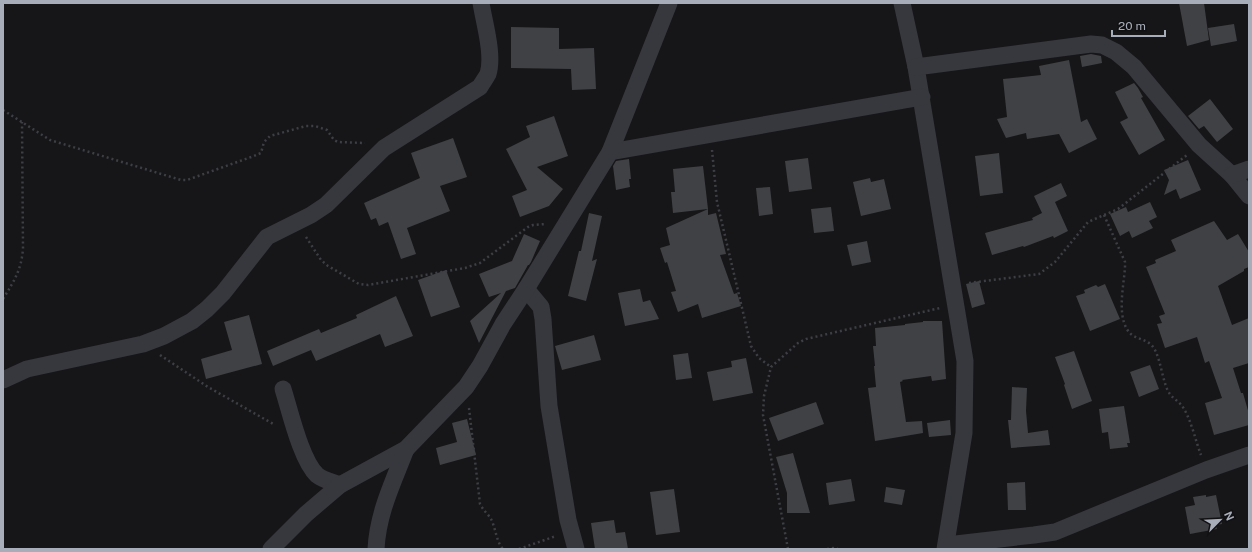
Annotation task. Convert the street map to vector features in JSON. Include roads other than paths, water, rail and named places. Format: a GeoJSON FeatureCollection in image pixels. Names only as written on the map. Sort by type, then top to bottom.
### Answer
{"type":"FeatureCollection","features":[{"type":"Feature","properties":{"kind":"street"},"geometry":{"type":"LineString","coordinates":[[3,380],[27,369],[143,344],[164,336],[192,321],[223,293],[267,237],[326,206],[384,148],[480,87],[488,75],[490,65],[490,56],[481,3]]}},
{"type":"Feature","properties":{"kind":"street"},"geometry":{"type":"LineString","coordinates":[[270,549],[306,514],[340,485],[406,449],[466,387],[480,366],[503,324],[610,152],[670,3]]}},
{"type":"Feature","properties":{"kind":"street"},"geometry":{"type":"LineString","coordinates":[[902,3],[922,97],[965,361],[964,434],[946,547],[1055,532],[1206,470],[1249,455]]}},
{"type":"Feature","properties":{"kind":"street"},"geometry":{"type":"LineString","coordinates":[[916,67],[1091,44],[1102,45],[1116,52],[1134,67],[1199,144],[1232,175],[1249,196]]}},
{"type":"Feature","properties":{"kind":"street"},"geometry":{"type":"LineString","coordinates":[[610,152],[922,97]]}},
{"type":"Feature","properties":{"kind":"street"},"geometry":{"type":"LineString","coordinates":[[1232,175],[1249,169]]}},
{"type":"Feature","properties":{"kind":"street"},"geometry":{"type":"LineString","coordinates":[[526,289],[541,306],[549,406],[568,520],[576,549]]}},
{"type":"Feature","properties":{"kind":"street"},"geometry":{"type":"LineString","coordinates":[[283,389],[298,438],[308,464],[313,471],[325,480],[340,485]]}},
{"type":"Feature","properties":{"kind":"street"},"geometry":{"type":"LineString","coordinates":[[376,549],[378,526],[382,510],[406,449]]}}]}
